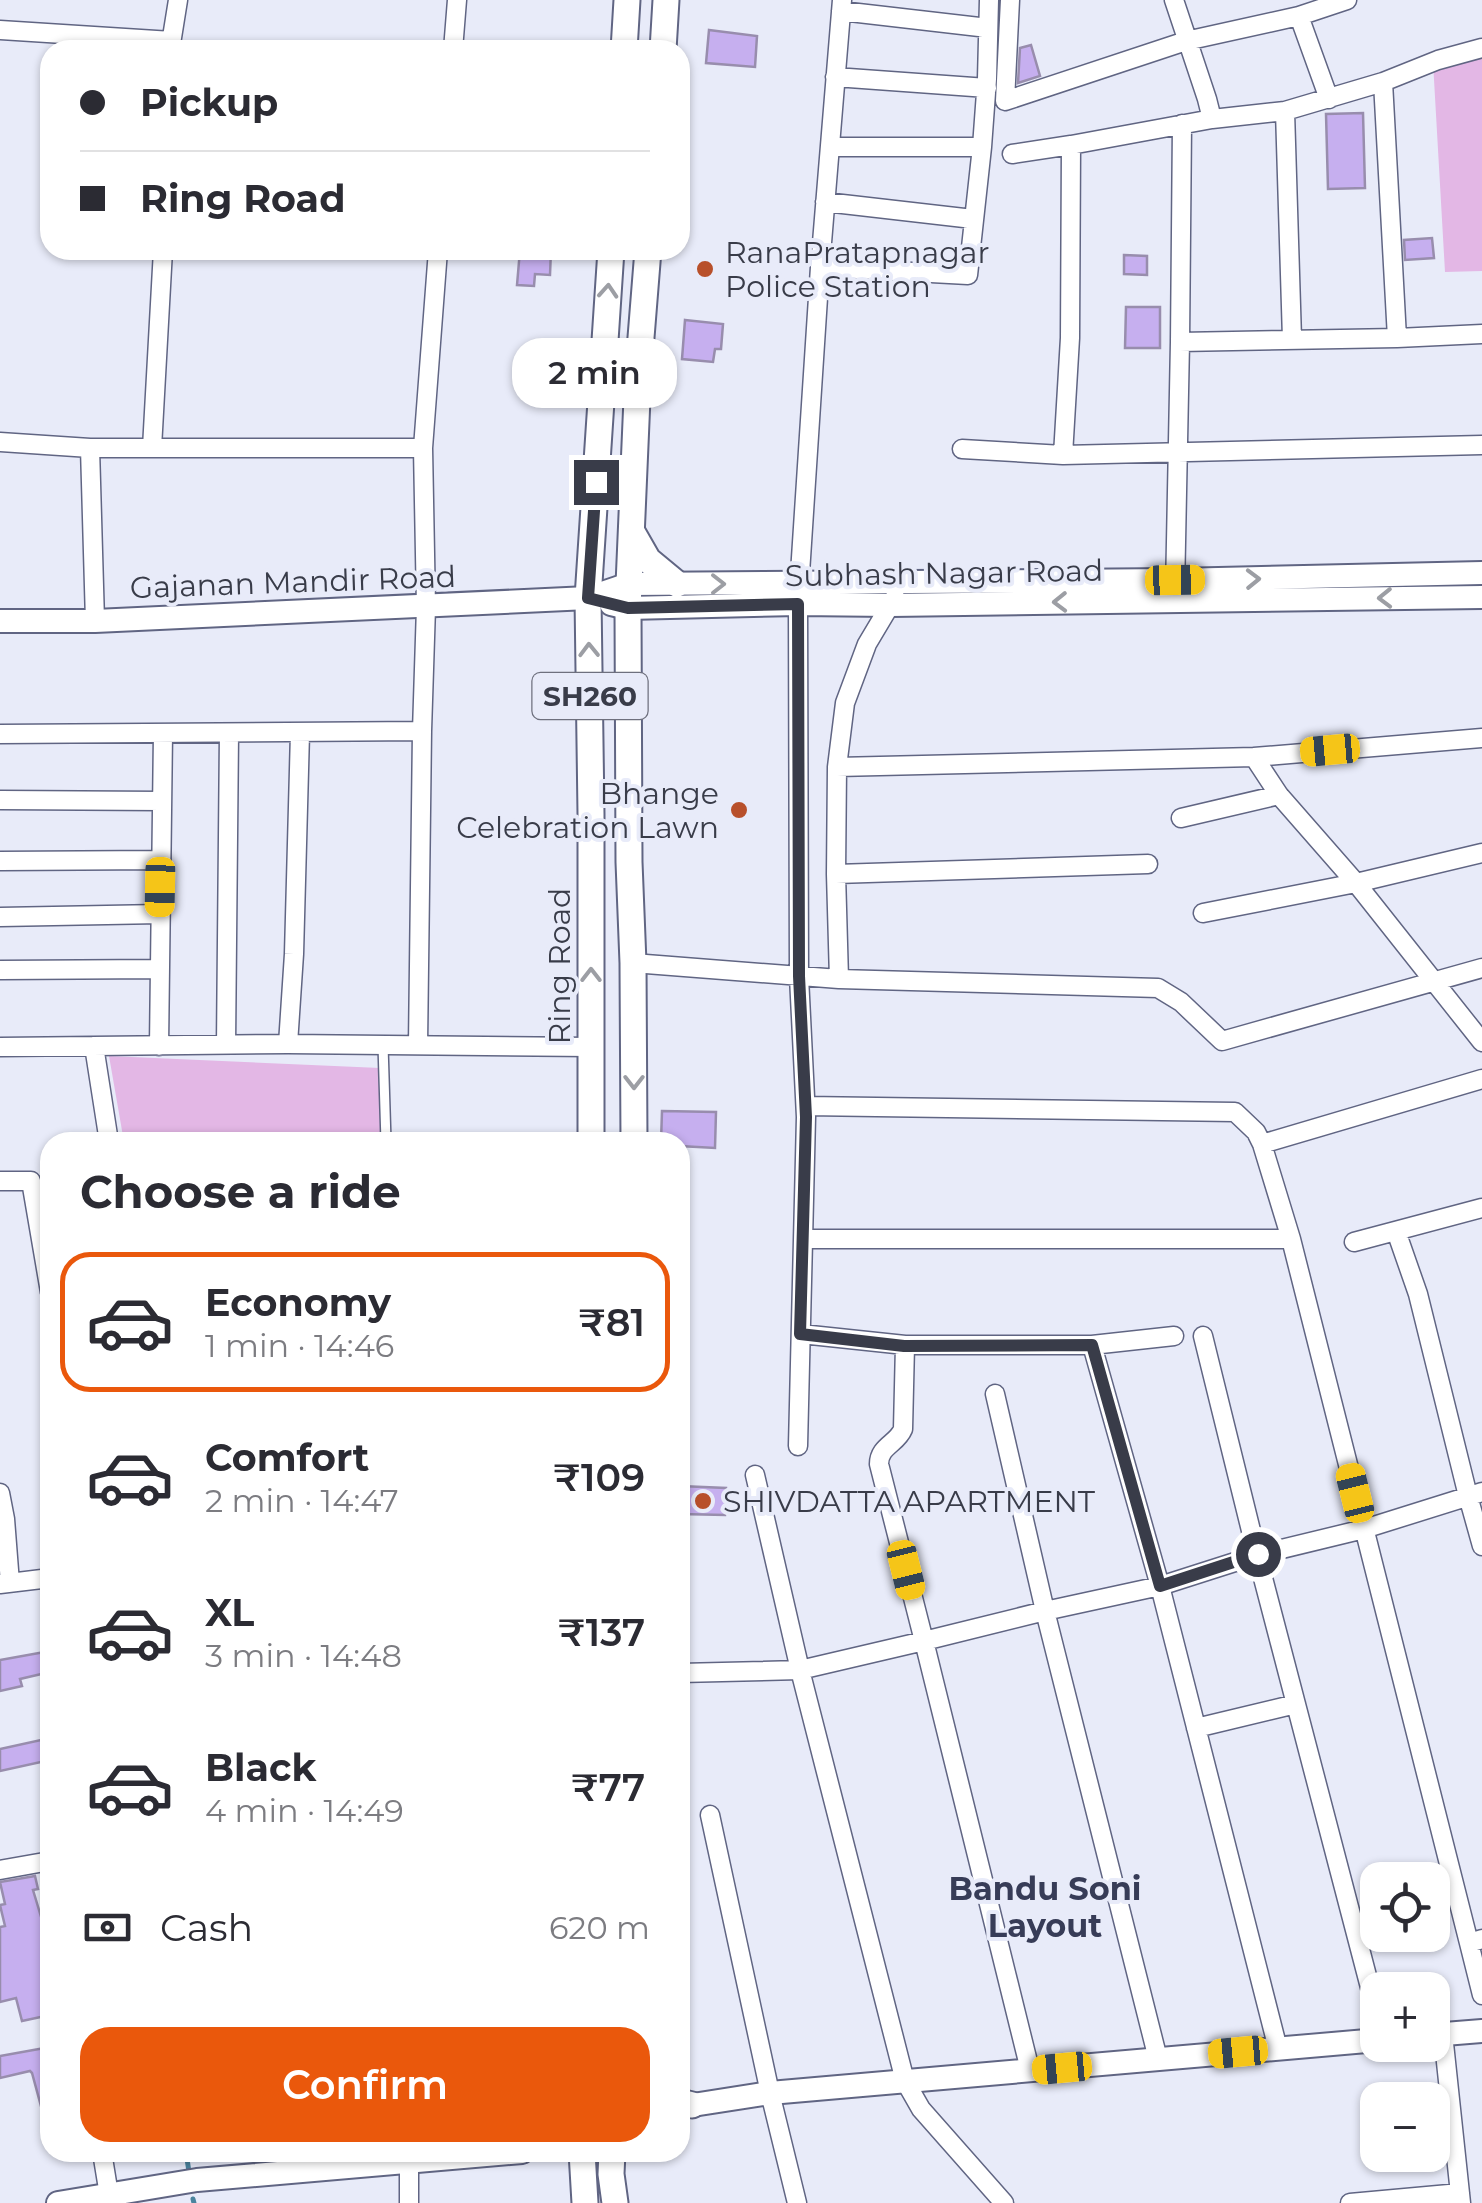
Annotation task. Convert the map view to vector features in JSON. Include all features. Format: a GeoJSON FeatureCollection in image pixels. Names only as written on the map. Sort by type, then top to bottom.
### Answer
{"type":"FeatureCollection","features":[{"type":"Feature","properties":{"kind":"main road"},"geometry":{"type":"LineString","coordinates":[[625,40],[627,0]]}},
{"type":"Feature","properties":{"kind":"main road"},"geometry":{"type":"LineString","coordinates":[[664,40],[666,0]]}},
{"type":"Feature","properties":{"kind":"main road","name":"Ring Road"},"geometry":{"type":"LineString","coordinates":[[590,1132],[588,598],[610,260]]}},
{"type":"Feature","properties":{"kind":"main road","name":"SH260"},"geometry":{"type":"LineString","coordinates":[[634,1132],[629,596],[647,260]]}},
{"type":"Feature","properties":{"kind":"main road"},"geometry":{"type":"LineString","coordinates":[[632,532],[648,560],[677,584]]}},
{"type":"Feature","properties":{"kind":"main road"},"geometry":{"type":"LineString","coordinates":[[583,2162],[585,2203]]}},
{"type":"Feature","properties":{"kind":"main road"},"geometry":{"type":"LineString","coordinates":[[612,2162],[615,2203]]}},
{"type":"Feature","properties":{"kind":"street"},"geometry":{"type":"LineString","coordinates":[[172,40],[178,0]]}},
{"type":"Feature","properties":{"kind":"street"},"geometry":{"type":"LineString","coordinates":[[454,40],[457,0]]}},
{"type":"Feature","properties":{"kind":"street"},"geometry":{"type":"LineString","coordinates":[[820,267],[968,275],[982,147],[989,0]]}},
{"type":"Feature","properties":{"kind":"street"},"geometry":{"type":"LineString","coordinates":[[1010,0],[1005,101],[1186,42],[1299,16],[1347,0]]}},
{"type":"Feature","properties":{"kind":"street"},"geometry":{"type":"LineString","coordinates":[[1174,0],[1212,119]]}},
{"type":"Feature","properties":{"kind":"street"},"geometry":{"type":"LineString","coordinates":[[820,978],[799,594],[841,6],[988,28]]}},
{"type":"Feature","properties":{"kind":"street"},"geometry":{"type":"LineString","coordinates":[[1299,16],[1328,99]]}},
{"type":"Feature","properties":{"kind":"street"},"geometry":{"type":"LineString","coordinates":[[0,30],[114,40]]}},
{"type":"Feature","properties":{"kind":"street"},"geometry":{"type":"LineString","coordinates":[[1012,154],[1212,119],[1285,112],[1482,48]]}},
{"type":"Feature","properties":{"kind":"street"},"geometry":{"type":"LineString","coordinates":[[835,77],[986,88]]}},
{"type":"Feature","properties":{"kind":"street"},"geometry":{"type":"LineString","coordinates":[[1383,82],[1396,338]]}},
{"type":"Feature","properties":{"kind":"street"},"geometry":{"type":"LineString","coordinates":[[1285,112],[1292,339]]}},
{"type":"Feature","properties":{"kind":"street"},"geometry":{"type":"LineString","coordinates":[[1175,590],[1182,124]]}},
{"type":"Feature","properties":{"kind":"street"},"geometry":{"type":"LineString","coordinates":[[1063,455],[1070,338],[1072,146]]}},
{"type":"Feature","properties":{"kind":"street"},"geometry":{"type":"LineString","coordinates":[[830,147],[982,147]]}},
{"type":"Feature","properties":{"kind":"street"},"geometry":{"type":"LineString","coordinates":[[825,202],[973,220]]}},
{"type":"Feature","properties":{"kind":"street"},"geometry":{"type":"LineString","coordinates":[[152,448],[162,260]]}},
{"type":"Feature","properties":{"kind":"street"},"geometry":{"type":"LineString","coordinates":[[418,1045],[426,607],[423,448],[437,260]]}},
{"type":"Feature","properties":{"kind":"street"},"geometry":{"type":"LineString","coordinates":[[1180,342],[1482,334]]}},
{"type":"Feature","properties":{"kind":"street"},"geometry":{"type":"LineString","coordinates":[[0,442],[90,448],[423,448]]}},
{"type":"Feature","properties":{"kind":"street"},"geometry":{"type":"LineString","coordinates":[[962,449],[1063,455],[1482,445]]}},
{"type":"Feature","properties":{"kind":"street"},"geometry":{"type":"LineString","coordinates":[[90,448],[96,620]]}},
{"type":"Feature","properties":{"kind":"street"},"geometry":{"type":"LineString","coordinates":[[629,596],[677,584],[799,594],[902,582],[1175,590],[1482,573]]}},
{"type":"Feature","properties":{"kind":"street"},"geometry":{"type":"LineString","coordinates":[[798,1446],[806,1106],[836,874],[837,768],[846,703],[867,644],[902,582]]}},
{"type":"Feature","properties":{"kind":"street","name":"Subhash Nagar Road"},"geometry":{"type":"LineString","coordinates":[[629,596],[799,594],[891,605],[1175,590],[1482,597]]}},
{"type":"Feature","properties":{"kind":"street","name":"Gajanan Mandir Road"},"geometry":{"type":"LineString","coordinates":[[0,620],[96,620],[629,596]]}},
{"type":"Feature","properties":{"kind":"street"},"geometry":{"type":"LineString","coordinates":[[0,734],[422,731]]}},
{"type":"Feature","properties":{"kind":"street"},"geometry":{"type":"LineString","coordinates":[[158,1046],[162,733]]}},
{"type":"Feature","properties":{"kind":"street"},"geometry":{"type":"LineString","coordinates":[[226,1044],[228,733]]}},
{"type":"Feature","properties":{"kind":"street"},"geometry":{"type":"LineString","coordinates":[[288,1044],[300,733]]}},
{"type":"Feature","properties":{"kind":"street"},"geometry":{"type":"LineString","coordinates":[[837,768],[1254,757],[1482,738]]}},
{"type":"Feature","properties":{"kind":"street"},"geometry":{"type":"LineString","coordinates":[[1254,757],[1279,795],[1356,883],[1482,1042]]}},
{"type":"Feature","properties":{"kind":"street"},"geometry":{"type":"LineString","coordinates":[[1181,818],[1279,795]]}},
{"type":"Feature","properties":{"kind":"street"},"geometry":{"type":"LineString","coordinates":[[0,800],[162,801]]}},
{"type":"Feature","properties":{"kind":"street"},"geometry":{"type":"LineString","coordinates":[[1204,913],[1482,853]]}},
{"type":"Feature","properties":{"kind":"street"},"geometry":{"type":"LineString","coordinates":[[0,861],[161,860]]}},
{"type":"Feature","properties":{"kind":"street"},"geometry":{"type":"LineString","coordinates":[[836,874],[1148,864]]}},
{"type":"Feature","properties":{"kind":"street"},"geometry":{"type":"LineString","coordinates":[[0,917],[160,914]]}},
{"type":"Feature","properties":{"kind":"street"},"geometry":{"type":"LineString","coordinates":[[633,964],[820,978],[1158,988],[1181,1002],[1222,1041],[1482,968]]}},
{"type":"Feature","properties":{"kind":"street"},"geometry":{"type":"LineString","coordinates":[[0,970],[160,970]]}},
{"type":"Feature","properties":{"kind":"street"},"geometry":{"type":"LineString","coordinates":[[0,1047],[288,1044],[592,1048]]}},
{"type":"Feature","properties":{"kind":"street"},"geometry":{"type":"LineString","coordinates":[[94,1046],[107,1132]]}},
{"type":"Feature","properties":{"kind":"street"},"geometry":{"type":"LineString","coordinates":[[1262,1144],[1482,1078]]}},
{"type":"Feature","properties":{"kind":"street"},"geometry":{"type":"LineString","coordinates":[[806,1106],[1235,1112],[1256,1132],[1292,1239],[1364,1529],[1476,1941],[1482,1996]]}},
{"type":"Feature","properties":{"kind":"street"},"geometry":{"type":"LineString","coordinates":[[0,1181],[40,1180]]}},
{"type":"Feature","properties":{"kind":"street"},"geometry":{"type":"LineString","coordinates":[[30,1181],[40,1236]]}},
{"type":"Feature","properties":{"kind":"street"},"geometry":{"type":"LineString","coordinates":[[1354,1242],[1482,1208]]}},
{"type":"Feature","properties":{"kind":"street"},"geometry":{"type":"LineString","coordinates":[[1396,1231],[1475,1494],[1482,1546]]}},
{"type":"Feature","properties":{"kind":"street"},"geometry":{"type":"LineString","coordinates":[[803,1238],[1292,1239]]}},
{"type":"Feature","properties":{"kind":"street"},"geometry":{"type":"LineString","coordinates":[[800,1334],[904,1346],[1092,1345],[1174,1336]]}},
{"type":"Feature","properties":{"kind":"street"},"geometry":{"type":"LineString","coordinates":[[1204,1336],[1366,1972]]}},
{"type":"Feature","properties":{"kind":"street"},"geometry":{"type":"LineString","coordinates":[[1092,1345],[1160,1586],[1278,2049]]}},
{"type":"Feature","properties":{"kind":"street"},"geometry":{"type":"LineString","coordinates":[[904,1346],[903,1428],[898,1438],[882,1450],[879,1464],[1030,2070]]}},
{"type":"Feature","properties":{"kind":"street"},"geometry":{"type":"LineString","coordinates":[[996,1394],[1045,1612],[1158,2059]]}},
{"type":"Feature","properties":{"kind":"street"},"geometry":{"type":"LineString","coordinates":[[755,1475],[800,1670],[906,2081],[921,2109],[1004,2203]]}},
{"type":"Feature","properties":{"kind":"street"},"geometry":{"type":"LineString","coordinates":[[0,1493],[5,1519],[5,1583],[40,1579]]}},
{"type":"Feature","properties":{"kind":"street"},"geometry":{"type":"LineString","coordinates":[[690,1673],[800,1670],[1160,1586],[1258,1554],[1364,1529],[1475,1494]]}},
{"type":"Feature","properties":{"kind":"street"},"geometry":{"type":"LineString","coordinates":[[1196,1728],[1296,1704]]}},
{"type":"Feature","properties":{"kind":"street"},"geometry":{"type":"LineString","coordinates":[[710,1815],[797,2203]]}},
{"type":"Feature","properties":{"kind":"street"},"geometry":{"type":"LineString","coordinates":[[0,1870],[40,1863]]}},
{"type":"Feature","properties":{"kind":"street"},"geometry":{"type":"LineString","coordinates":[[1450,2034],[1482,2031]]}},
{"type":"Feature","properties":{"kind":"street"},"geometry":{"type":"LineString","coordinates":[[690,2104],[770,2093],[1360,2042]]}},
{"type":"Feature","properties":{"kind":"street"},"geometry":{"type":"LineString","coordinates":[[1350,2203],[1461,2198],[1442,2062]]}},
{"type":"Feature","properties":{"kind":"street"},"geometry":{"type":"LineString","coordinates":[[104,2162],[109,2194]]}},
{"type":"Feature","properties":{"kind":"street"},"geometry":{"type":"LineString","coordinates":[[58,2203],[198,2180],[371,2162]]}},
{"type":"Feature","properties":{"kind":"street"},"geometry":{"type":"LineString","coordinates":[[409,2162],[409,2203]]}},
{"type":"Feature","properties":{"kind":"lane"},"geometry":{"type":"LineString","coordinates":[[384,1045],[386,1132]]}},
{"type":"Feature","properties":{"kind":"shaded area"},"geometry":{"type":"Polygon","coordinates":[[[1482,47],[1482,271],[1445,272],[1433,62],[1482,47]]]}},
{"type":"Feature","properties":{"kind":"shaded area"},"geometry":{"type":"Polygon","coordinates":[[[109,1056],[380,1068],[383,1132],[122,1132],[109,1056]]]}},
{"type":"Feature","properties":{"kind":"building"},"geometry":{"type":"Polygon","coordinates":[[[709,30],[757,36],[755,67],[706,63],[709,30]]]}},
{"type":"Feature","properties":{"kind":"building"},"geometry":{"type":"Polygon","coordinates":[[[1031,45],[1040,76],[1018,83],[1020,48],[1031,45]]]}},
{"type":"Feature","properties":{"kind":"building"},"geometry":{"type":"Polygon","coordinates":[[[1363,113],[1365,188],[1328,189],[1326,114],[1363,113]]]}},
{"type":"Feature","properties":{"kind":"building"},"geometry":{"type":"Polygon","coordinates":[[[1432,238],[1434,258],[1405,260],[1404,240],[1432,238]]]}},
{"type":"Feature","properties":{"kind":"building"},"geometry":{"type":"Polygon","coordinates":[[[1124,255],[1147,256],[1147,275],[1124,274],[1124,255]]]}},
{"type":"Feature","properties":{"kind":"building"},"geometry":{"type":"Polygon","coordinates":[[[519,260],[551,260],[550,275],[535,274],[534,286],[517,285],[519,260]]]}},
{"type":"Feature","properties":{"kind":"building"},"geometry":{"type":"Polygon","coordinates":[[[1126,307],[1160,307],[1160,348],[1125,348],[1126,307]]]}},
{"type":"Feature","properties":{"kind":"building"},"geometry":{"type":"Polygon","coordinates":[[[685,320],[723,324],[721,349],[715,349],[713,362],[682,359],[685,320]]]}},
{"type":"Feature","properties":{"kind":"building"},"geometry":{"type":"Polygon","coordinates":[[[662,1111],[716,1112],[715,1148],[690,1147],[690,1132],[661,1132],[662,1111]]]}},
{"type":"Feature","properties":{"kind":"building","name":"SHIVDATTA APARTMENT"},"geometry":{"type":"Polygon","coordinates":[[[690,1486],[726,1488],[725,1515],[690,1514],[690,1486]]]}},
{"type":"Feature","properties":{"kind":"building"},"geometry":{"type":"Polygon","coordinates":[[[40,1653],[40,1674],[20,1679],[22,1686],[0,1691],[0,1660],[40,1653]]]}},
{"type":"Feature","properties":{"kind":"building"},"geometry":{"type":"Polygon","coordinates":[[[40,1740],[40,1762],[0,1771],[0,1749],[40,1740]]]}},
{"type":"Feature","properties":{"kind":"building"},"geometry":{"type":"Polygon","coordinates":[[[35,1876],[38,1889],[33,1890],[40,1913],[40,2017],[22,2021],[16,1998],[0,2002],[0,1927],[5,1926],[0,1905],[5,1904],[0,1882],[35,1876]]]}},
{"type":"Feature","properties":{"kind":"building"},"geometry":{"type":"Polygon","coordinates":[[[40,2049],[40,2103],[30,2071],[0,2078],[0,2056],[40,2049]]]}},
{"type":"Feature","properties":{"kind":"waterway"},"geometry":{"type":"LineString","coordinates":[[188,2162],[189,2172]]}},
{"type":"Feature","properties":{"kind":"waterway"},"geometry":{"type":"LineString","coordinates":[[193,2199],[194,2203]]}},
{"type":"Feature","properties":{"kind":"place","name":"RanaPratapnagar Police Station"},"geometry":{"type":"Point","coordinates":[705,269]}},
{"type":"Feature","properties":{"kind":"place","name":"Bhange Celebration Lawn"},"geometry":{"type":"Point","coordinates":[739,810]}},
{"type":"Feature","properties":{"kind":"place","name":"SHIVDATTA APARTMENT"},"geometry":{"type":"Point","coordinates":[703,1501]}},
{"type":"Feature","properties":{"kind":"district","name":"Bandu Soni Layout"},"geometry":{"type":"Point","coordinates":[1045,1906]}},
{"type":"Feature","properties":{"kind":"route"},"geometry":{"type":"LineString","coordinates":[[596,482],[588,598],[628,608],[798,604],[799,976],[806,1117],[800,1334],[904,1346],[1092,1345],[1160,1586],[1258,1554]]}}]}
